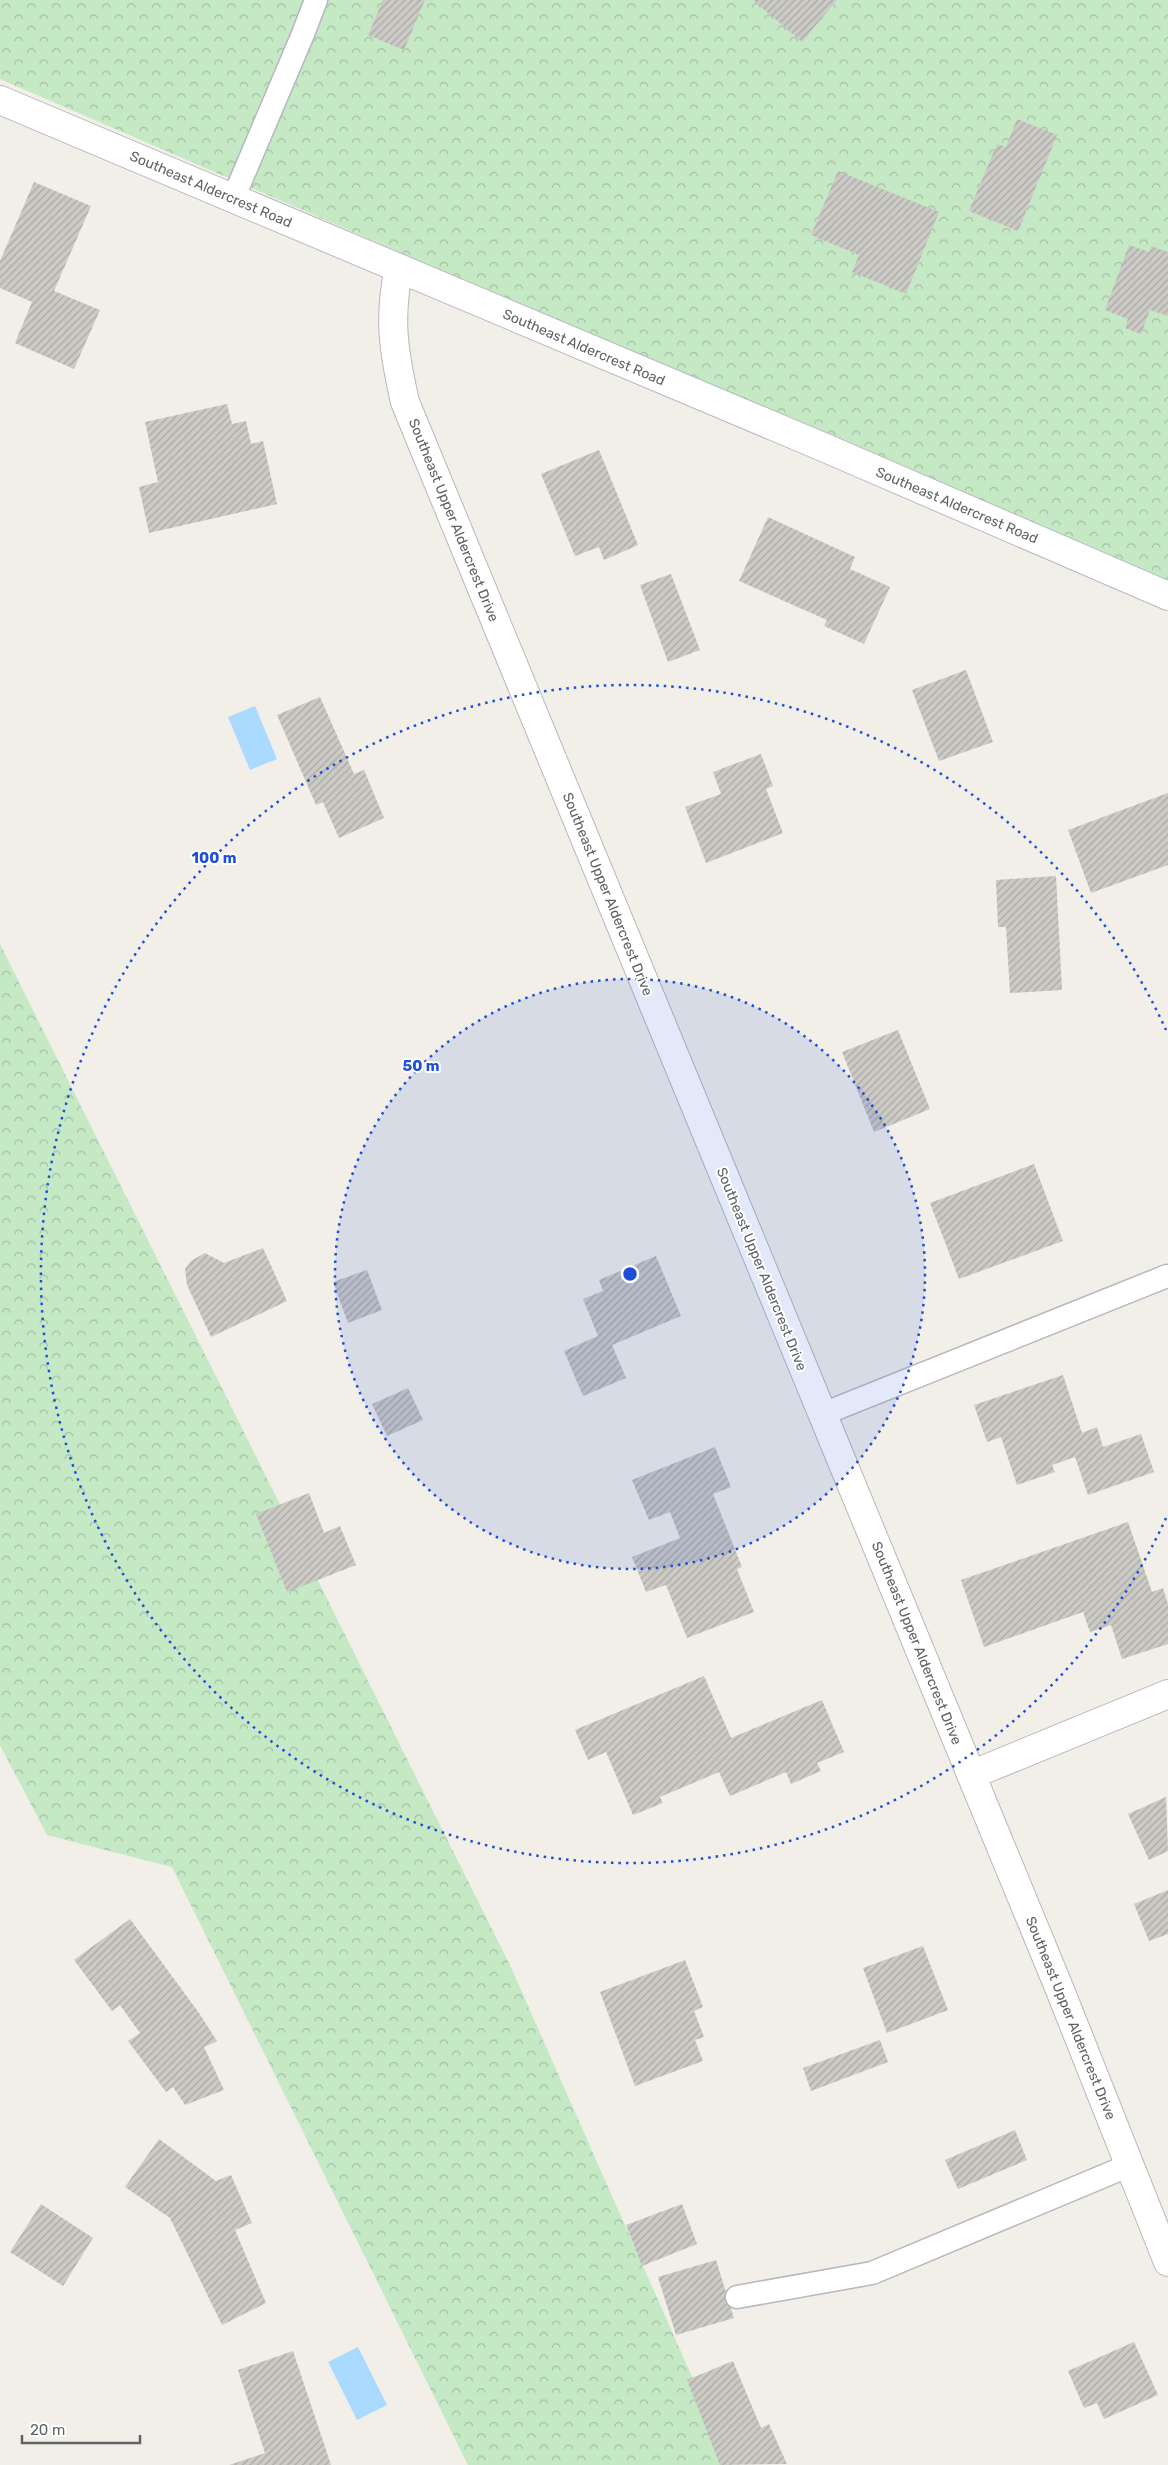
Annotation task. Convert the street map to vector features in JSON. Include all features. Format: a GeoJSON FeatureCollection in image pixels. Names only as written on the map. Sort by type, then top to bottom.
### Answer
{"type":"FeatureCollection","features":[{"type":"Feature","properties":{"kind":"street","name":"Southeast Aldercrest Road"},"geometry":{"type":"LineString","coordinates":[[0,100],[1168,596]]}},
{"type":"Feature","properties":{"kind":"street","name":"Southeast Upper Aldercrest Drive"},"geometry":{"type":"LineString","coordinates":[[399,268],[393,295],[394,345],[405,402],[972,1775],[1168,2262]]}},
{"type":"Feature","properties":{"kind":"street"},"geometry":{"type":"LineString","coordinates":[[972,1775],[1168,1694]]}},
{"type":"Feature","properties":{"kind":"lane"},"geometry":{"type":"LineString","coordinates":[[233,199],[316,0]]}},
{"type":"Feature","properties":{"kind":"lane"},"geometry":{"type":"LineString","coordinates":[[823,1414],[1167,1276]]}},
{"type":"Feature","properties":{"kind":"lane"},"geometry":{"type":"LineString","coordinates":[[737,2297],[872,2273],[1130,2165]]}},
{"type":"Feature","properties":{"kind":"green space"},"geometry":{"type":"Polygon","coordinates":[[[0,0],[1168,0],[1168,585],[0,79],[0,0]]]}},
{"type":"Feature","properties":{"kind":"green space"},"geometry":{"type":"Polygon","coordinates":[[[0,944],[509,1963],[731,2465],[468,2465],[172,1867],[47,1835],[0,1745],[0,944]]]}},
{"type":"Feature","properties":{"kind":"water"},"geometry":{"type":"Polygon","coordinates":[[[255,706],[277,759],[250,770],[228,717],[255,706]]]}},
{"type":"Feature","properties":{"kind":"water"},"geometry":{"type":"Polygon","coordinates":[[[358,2347],[387,2405],[357,2420],[328,2362],[358,2347]]]}},
{"type":"Feature","properties":{"kind":"building"},"geometry":{"type":"Polygon","coordinates":[[[383,0],[425,0],[404,50],[368,35],[383,0]]]}},
{"type":"Feature","properties":{"kind":"building"},"geometry":{"type":"Polygon","coordinates":[[[753,0],[837,0],[802,42],[753,0]]]}},
{"type":"Feature","properties":{"kind":"building"},"geometry":{"type":"Polygon","coordinates":[[[1017,119],[1057,135],[1018,231],[969,211],[997,144],[1006,147],[1017,119]]]}},
{"type":"Feature","properties":{"kind":"building"},"geometry":{"type":"Polygon","coordinates":[[[838,171],[939,212],[906,294],[852,272],[859,255],[811,235],[838,171]]]}},
{"type":"Feature","properties":{"kind":"building"},"geometry":{"type":"Polygon","coordinates":[[[34,182],[91,206],[54,291],[100,310],[74,369],[15,343],[32,302],[0,288],[0,261],[34,182]]]}},
{"type":"Feature","properties":{"kind":"building"},"geometry":{"type":"Polygon","coordinates":[[[1129,245],[1149,252],[1151,246],[1168,252],[1168,316],[1150,310],[1141,334],[1125,328],[1128,319],[1105,310],[1129,245]]]}},
{"type":"Feature","properties":{"kind":"building"},"geometry":{"type":"Polygon","coordinates":[[[227,404],[232,424],[246,421],[251,444],[263,441],[277,504],[149,533],[139,487],[158,482],[145,422],[227,404]]]}},
{"type":"Feature","properties":{"kind":"building"},"geometry":{"type":"Polygon","coordinates":[[[599,450],[638,545],[604,560],[599,547],[575,556],[541,474],[599,450]]]}},
{"type":"Feature","properties":{"kind":"building"},"geometry":{"type":"Polygon","coordinates":[[[768,517],[855,557],[850,569],[890,587],[864,644],[824,626],[827,620],[739,581],[768,517]]]}},
{"type":"Feature","properties":{"kind":"building"},"geometry":{"type":"Polygon","coordinates":[[[671,574],[700,650],[668,662],[640,585],[671,574]]]}},
{"type":"Feature","properties":{"kind":"building"},"geometry":{"type":"Polygon","coordinates":[[[966,670],[993,742],[939,761],[912,690],[966,670]]]}},
{"type":"Feature","properties":{"kind":"building"},"geometry":{"type":"Polygon","coordinates":[[[320,697],[354,774],[364,770],[384,818],[339,838],[323,802],[316,805],[277,715],[320,697]]]}},
{"type":"Feature","properties":{"kind":"building"},"geometry":{"type":"Polygon","coordinates":[[[761,754],[773,786],[766,789],[783,833],[706,863],[685,807],[721,794],[713,772],[761,754]]]}},
{"type":"Feature","properties":{"kind":"building"},"geometry":{"type":"Polygon","coordinates":[[[1168,793],[1168,865],[1091,893],[1068,830],[1168,793]]]}},
{"type":"Feature","properties":{"kind":"building"},"geometry":{"type":"Polygon","coordinates":[[[1056,876],[1062,990],[1010,993],[1006,927],[998,927],[996,880],[1056,876]]]}},
{"type":"Feature","properties":{"kind":"building"},"geometry":{"type":"Polygon","coordinates":[[[898,1030],[930,1109],[874,1132],[842,1052],[898,1030]]]}},
{"type":"Feature","properties":{"kind":"building"},"geometry":{"type":"Polygon","coordinates":[[[1034,1164],[1063,1241],[959,1279],[930,1203],[1034,1164]]]}},
{"type":"Feature","properties":{"kind":"building"},"geometry":{"type":"Polygon","coordinates":[[[263,1248],[287,1301],[211,1337],[187,1285],[185,1269],[191,1261],[205,1253],[224,1263],[263,1248]]]}},
{"type":"Feature","properties":{"kind":"building"},"geometry":{"type":"Polygon","coordinates":[[[656,1256],[681,1316],[612,1345],[626,1378],[583,1396],[564,1351],[598,1336],[583,1299],[603,1291],[599,1280],[656,1256]]]}},
{"type":"Feature","properties":{"kind":"building"},"geometry":{"type":"Polygon","coordinates":[[[367,1270],[382,1310],[348,1323],[333,1282],[367,1270]]]}},
{"type":"Feature","properties":{"kind":"building"},"geometry":{"type":"Polygon","coordinates":[[[1063,1375],[1082,1433],[1097,1427],[1103,1447],[1141,1434],[1154,1472],[1088,1495],[1075,1457],[1052,1465],[1055,1472],[1017,1485],[1001,1437],[987,1442],[974,1405],[1063,1375]]]}},
{"type":"Feature","properties":{"kind":"building"},"geometry":{"type":"Polygon","coordinates":[[[408,1388],[423,1420],[387,1436],[372,1404],[408,1388]]]}},
{"type":"Feature","properties":{"kind":"building"},"geometry":{"type":"Polygon","coordinates":[[[715,1447],[731,1487],[713,1494],[742,1567],[737,1569],[754,1612],[687,1638],[666,1585],[646,1592],[632,1557],[680,1538],[670,1512],[649,1520],[632,1480],[715,1447]]]}},
{"type":"Feature","properties":{"kind":"building"},"geometry":{"type":"Polygon","coordinates":[[[309,1493],[324,1533],[340,1526],[356,1565],[287,1592],[256,1514],[309,1493]]]}},
{"type":"Feature","properties":{"kind":"building"},"geometry":{"type":"Polygon","coordinates":[[[1128,1522],[1152,1592],[1163,1588],[1168,1604],[1168,1644],[1122,1659],[1111,1625],[1090,1632],[1083,1612],[984,1647],[961,1580],[1128,1522]]]}},
{"type":"Feature","properties":{"kind":"building"},"geometry":{"type":"Polygon","coordinates":[[[704,1676],[731,1738],[822,1700],[844,1752],[817,1763],[821,1771],[791,1784],[786,1772],[730,1796],[719,1772],[660,1797],[663,1803],[633,1815],[606,1752],[588,1760],[575,1730],[704,1676]]]}},
{"type":"Feature","properties":{"kind":"building"},"geometry":{"type":"Polygon","coordinates":[[[1166,1797],[1168,1851],[1149,1860],[1128,1814],[1166,1797]]]}},
{"type":"Feature","properties":{"kind":"building"},"geometry":{"type":"Polygon","coordinates":[[[1168,1890],[1168,1934],[1149,1941],[1134,1904],[1168,1890]]]}},
{"type":"Feature","properties":{"kind":"building"},"geometry":{"type":"Polygon","coordinates":[[[130,1919],[199,2013],[217,2041],[204,2047],[224,2090],[185,2105],[173,2087],[166,2092],[128,2041],[140,2033],[120,2005],[112,2011],[74,1960],[130,1919]]]}},
{"type":"Feature","properties":{"kind":"building"},"geometry":{"type":"Polygon","coordinates":[[[923,1946],[948,2010],[887,2033],[863,1968],[923,1946]]]}},
{"type":"Feature","properties":{"kind":"building"},"geometry":{"type":"Polygon","coordinates":[[[685,1960],[703,2007],[694,2011],[704,2037],[695,2040],[703,2061],[635,2086],[600,1992],[685,1960]]]}},
{"type":"Feature","properties":{"kind":"building"},"geometry":{"type":"Polygon","coordinates":[[[880,2040],[888,2062],[811,2091],[803,2068],[880,2040]]]}},
{"type":"Feature","properties":{"kind":"building"},"geometry":{"type":"Polygon","coordinates":[[[1015,2130],[1027,2160],[958,2189],[945,2160],[1015,2130]]]}},
{"type":"Feature","properties":{"kind":"building"},"geometry":{"type":"Polygon","coordinates":[[[159,2139],[216,2181],[231,2175],[252,2223],[235,2230],[266,2303],[222,2325],[170,2218],[125,2187],[159,2139]]]}},
{"type":"Feature","properties":{"kind":"building"},"geometry":{"type":"Polygon","coordinates":[[[41,2204],[93,2238],[63,2286],[10,2252],[41,2204]]]}},
{"type":"Feature","properties":{"kind":"building"},"geometry":{"type":"Polygon","coordinates":[[[682,2204],[697,2244],[642,2266],[626,2225],[682,2204]]]}},
{"type":"Feature","properties":{"kind":"building"},"geometry":{"type":"Polygon","coordinates":[[[716,2260],[734,2318],[676,2335],[658,2277],[716,2260]]]}},
{"type":"Feature","properties":{"kind":"building"},"geometry":{"type":"Polygon","coordinates":[[[1134,2342],[1158,2395],[1104,2419],[1097,2403],[1084,2408],[1068,2371],[1134,2342]]]}},
{"type":"Feature","properties":{"kind":"building"},"geometry":{"type":"Polygon","coordinates":[[[293,2351],[331,2465],[229,2465],[265,2453],[238,2370],[293,2351]]]}},
{"type":"Feature","properties":{"kind":"building"},"geometry":{"type":"Polygon","coordinates":[[[733,2361],[761,2428],[769,2424],[787,2464],[720,2465],[687,2380],[733,2361]]]}}]}
